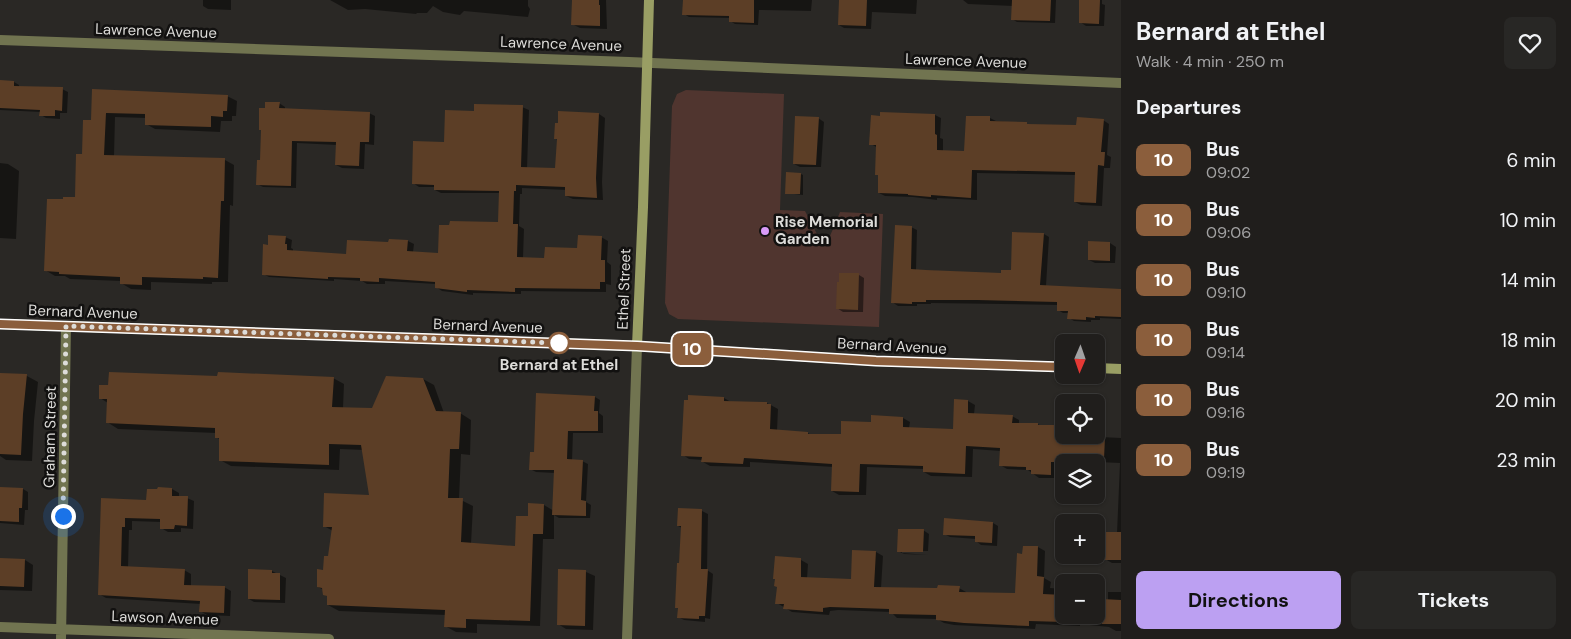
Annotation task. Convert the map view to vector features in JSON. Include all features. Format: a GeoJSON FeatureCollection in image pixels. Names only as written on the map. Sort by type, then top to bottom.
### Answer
{"type":"FeatureCollection","features":[{"type":"Feature","properties":{"kind":"street","name":"Ethel Street"},"geometry":{"type":"LineString","coordinates":[[628,639],[649,0]]}},
{"type":"Feature","properties":{"kind":"street","name":"Lawrence Avenue"},"geometry":{"type":"LineString","coordinates":[[0,40],[647,62],[1121,83]]}},
{"type":"Feature","properties":{"kind":"street","name":"Bernard Avenue"},"geometry":{"type":"LineString","coordinates":[[0,324],[637,346],[876,361],[1055,367]]}},
{"type":"Feature","properties":{"kind":"street","name":"Graham Street"},"geometry":{"type":"LineString","coordinates":[[61,634],[66,326]]}},
{"type":"Feature","properties":{"kind":"street"},"geometry":{"type":"LineString","coordinates":[[1105,368],[1121,369]]}},
{"type":"Feature","properties":{"kind":"street","name":"Lawson Avenue"},"geometry":{"type":"LineString","coordinates":[[0,627],[61,634],[328,639]]}},
{"type":"Feature","properties":{"kind":"shaded area"},"geometry":{"type":"Polygon","coordinates":[[[686,90],[784,94],[780,210],[805,211],[818,236],[830,236],[840,212],[883,214],[879,327],[678,319],[669,314],[665,303],[672,106],[677,94],[686,90]]]}},
{"type":"Feature","properties":{"kind":"building"},"geometry":{"type":"Polygon","coordinates":[[[572,0],[599,0],[600,26],[571,25],[572,0]]]}},
{"type":"Feature","properties":{"kind":"building"},"geometry":{"type":"Polygon","coordinates":[[[683,0],[754,0],[754,23],[729,22],[729,16],[682,15],[683,0]]]}},
{"type":"Feature","properties":{"kind":"building"},"geometry":{"type":"Polygon","coordinates":[[[839,0],[867,0],[866,26],[838,25],[839,0]]]}},
{"type":"Feature","properties":{"kind":"building"},"geometry":{"type":"Polygon","coordinates":[[[1012,0],[1051,0],[1050,21],[1011,20],[1012,0]]]}},
{"type":"Feature","properties":{"kind":"building"},"geometry":{"type":"Polygon","coordinates":[[[1079,0],[1100,0],[1099,24],[1079,23],[1079,0]]]}},
{"type":"Feature","properties":{"kind":"building"},"geometry":{"type":"Polygon","coordinates":[[[0,80],[14,81],[14,86],[63,87],[62,111],[55,110],[55,116],[39,116],[40,110],[0,108],[0,80]]]}},
{"type":"Feature","properties":{"kind":"building"},"geometry":{"type":"Polygon","coordinates":[[[92,89],[228,95],[227,111],[223,111],[223,117],[211,116],[211,127],[145,125],[145,114],[106,113],[104,155],[225,158],[224,201],[221,201],[218,278],[142,277],[142,285],[120,284],[120,277],[59,274],[59,272],[44,271],[47,199],[75,197],[76,154],[82,154],[83,120],[91,120],[92,89]]]}},
{"type":"Feature","properties":{"kind":"building"},"geometry":{"type":"Polygon","coordinates":[[[265,102],[280,102],[279,108],[370,112],[369,142],[360,142],[359,166],[335,165],[336,142],[292,141],[291,186],[256,185],[257,160],[260,160],[261,130],[259,130],[259,108],[265,108],[265,102]]]}},
{"type":"Feature","properties":{"kind":"building"},"geometry":{"type":"Polygon","coordinates":[[[474,104],[523,105],[521,167],[555,168],[557,139],[554,139],[555,123],[558,123],[558,111],[599,113],[597,198],[565,196],[565,187],[516,185],[516,191],[514,191],[513,224],[518,224],[517,257],[544,258],[545,247],[577,248],[578,235],[602,236],[601,260],[605,260],[605,282],[600,282],[600,289],[515,288],[515,292],[467,290],[467,292],[435,288],[435,282],[379,278],[379,282],[360,281],[360,278],[328,277],[328,279],[262,275],[263,244],[268,245],[268,235],[286,236],[285,244],[287,244],[287,250],[346,254],[347,240],[388,242],[389,239],[408,240],[407,251],[438,253],[439,225],[449,225],[450,221],[498,222],[499,191],[434,190],[434,185],[412,184],[413,141],[444,142],[445,110],[474,111],[474,104]]]}},
{"type":"Feature","properties":{"kind":"building"},"geometry":{"type":"Polygon","coordinates":[[[880,112],[935,114],[937,150],[964,151],[966,116],[990,116],[990,121],[1027,122],[1027,124],[1076,125],[1077,117],[1104,119],[1101,152],[1105,152],[1104,166],[1098,165],[1096,203],[1074,202],[1075,172],[972,170],[971,198],[878,193],[878,175],[875,175],[876,145],[869,145],[871,115],[880,116],[880,112]]]}},
{"type":"Feature","properties":{"kind":"building"},"geometry":{"type":"Polygon","coordinates":[[[795,116],[819,117],[816,165],[793,164],[795,116]]]}},
{"type":"Feature","properties":{"kind":"building"},"geometry":{"type":"Polygon","coordinates":[[[786,172],[801,173],[800,194],[785,194],[786,172]]]}},
{"type":"Feature","properties":{"kind":"building"},"geometry":{"type":"Polygon","coordinates":[[[895,225],[912,226],[911,269],[926,270],[1001,273],[1001,270],[1011,270],[1012,232],[1044,233],[1040,285],[1121,289],[1121,317],[1095,316],[1095,318],[1086,317],[1086,320],[1067,319],[1068,311],[1057,311],[1057,302],[926,300],[926,302],[912,302],[912,304],[891,303],[895,225]]]}},
{"type":"Feature","properties":{"kind":"building"},"geometry":{"type":"Polygon","coordinates":[[[1088,241],[1110,242],[1110,261],[1088,260],[1088,241]]]}},
{"type":"Feature","properties":{"kind":"building"},"geometry":{"type":"Polygon","coordinates":[[[839,273],[859,273],[858,310],[836,309],[839,273]]]}},
{"type":"Feature","properties":{"kind":"building"},"geometry":{"type":"Polygon","coordinates":[[[109,372],[217,376],[218,372],[334,377],[332,407],[372,408],[386,376],[423,378],[436,411],[461,412],[459,449],[450,449],[448,498],[463,498],[461,542],[515,546],[516,516],[528,516],[528,503],[544,504],[543,534],[533,534],[530,621],[466,619],[466,628],[444,627],[445,610],[327,605],[327,596],[323,595],[322,588],[317,587],[317,569],[323,570],[324,556],[328,556],[332,527],[323,527],[324,493],[369,495],[361,445],[329,444],[329,465],[219,461],[219,438],[215,438],[215,428],[106,423],[107,399],[99,399],[99,385],[108,385],[109,372]]]}},
{"type":"Feature","properties":{"kind":"building"},"geometry":{"type":"Polygon","coordinates":[[[0,373],[27,374],[21,455],[0,454],[0,373]]]}},
{"type":"Feature","properties":{"kind":"building"},"geometry":{"type":"Polygon","coordinates":[[[536,393],[595,396],[594,411],[598,411],[598,431],[568,431],[567,459],[583,460],[581,500],[586,501],[586,516],[552,515],[554,470],[529,470],[530,452],[534,452],[536,393]]]}},
{"type":"Feature","properties":{"kind":"building"},"geometry":{"type":"Polygon","coordinates":[[[688,395],[724,397],[724,401],[767,402],[767,404],[771,404],[770,429],[808,432],[808,434],[841,434],[841,421],[871,422],[871,415],[903,417],[903,427],[953,429],[954,399],[968,400],[968,413],[1013,415],[1012,423],[1054,425],[1055,444],[1105,444],[1104,454],[1055,454],[1055,462],[1051,462],[1051,475],[1031,474],[1031,470],[1026,470],[1026,467],[999,466],[1000,448],[966,446],[965,474],[923,472],[923,466],[860,464],[859,492],[831,491],[832,464],[744,458],[743,464],[701,462],[702,457],[681,456],[684,400],[688,400],[688,395]]]}},
{"type":"Feature","properties":{"kind":"building"},"geometry":{"type":"Polygon","coordinates":[[[0,487],[23,488],[22,508],[19,508],[19,522],[0,521],[0,487]]]}},
{"type":"Feature","properties":{"kind":"building"},"geometry":{"type":"Polygon","coordinates":[[[158,487],[172,488],[172,496],[188,496],[187,526],[175,525],[174,529],[160,529],[160,519],[125,518],[125,527],[122,527],[121,566],[185,569],[184,585],[225,586],[224,613],[199,612],[200,601],[98,595],[101,498],[146,500],[147,489],[157,489],[158,487]]]}},
{"type":"Feature","properties":{"kind":"building"},"geometry":{"type":"Polygon","coordinates":[[[678,508],[702,509],[701,569],[708,569],[705,616],[699,616],[699,619],[677,618],[678,608],[675,608],[681,526],[677,526],[678,508]]]}},
{"type":"Feature","properties":{"kind":"building"},"geometry":{"type":"Polygon","coordinates":[[[944,518],[993,522],[992,543],[975,542],[975,536],[943,535],[944,518]]]}},
{"type":"Feature","properties":{"kind":"building"},"geometry":{"type":"Polygon","coordinates":[[[898,529],[924,529],[923,552],[897,552],[898,529]]]}},
{"type":"Feature","properties":{"kind":"building"},"geometry":{"type":"Polygon","coordinates":[[[1105,532],[1121,532],[1121,560],[1105,560],[1105,532]]]}},
{"type":"Feature","properties":{"kind":"building"},"geometry":{"type":"Polygon","coordinates":[[[1023,546],[1038,546],[1037,576],[1044,577],[1043,594],[1055,595],[1055,622],[1029,621],[1029,626],[964,623],[936,620],[936,615],[889,614],[889,609],[830,607],[823,608],[823,612],[783,609],[784,604],[775,604],[777,587],[774,586],[775,579],[773,579],[775,556],[801,558],[801,577],[851,579],[852,550],[876,551],[874,587],[937,588],[938,585],[960,586],[959,592],[1015,593],[1017,553],[1022,554],[1023,546]]]}},
{"type":"Feature","properties":{"kind":"building"},"geometry":{"type":"Polygon","coordinates":[[[0,558],[25,559],[24,587],[0,586],[0,558]]]}},
{"type":"Feature","properties":{"kind":"building"},"geometry":{"type":"Polygon","coordinates":[[[248,569],[272,570],[272,573],[280,573],[280,600],[248,599],[248,569]]]}},
{"type":"Feature","properties":{"kind":"building"},"geometry":{"type":"Polygon","coordinates":[[[558,569],[586,570],[585,626],[557,625],[558,569]]]}},
{"type":"Feature","properties":{"kind":"building"},"geometry":{"type":"Polygon","coordinates":[[[1105,599],[1121,600],[1121,624],[1105,624],[1105,599]]]}},
{"type":"Feature","properties":{"kind":"bus line","name":"10"},"geometry":{"type":"LineString","coordinates":[[0,324],[663,347],[876,361],[1055,367]]}},
{"type":"Feature","properties":{"kind":"place","name":"Rise Memorial Garden"},"geometry":{"type":"Point","coordinates":[765,231]}},
{"type":"Feature","properties":{"kind":"place","name":"Bernard at Ethel"},"geometry":{"type":"Point","coordinates":[559,343]}},
{"type":"Feature","properties":{"kind":"route"},"geometry":{"type":"LineString","coordinates":[[63,516],[66,326],[559,343]]}}]}
